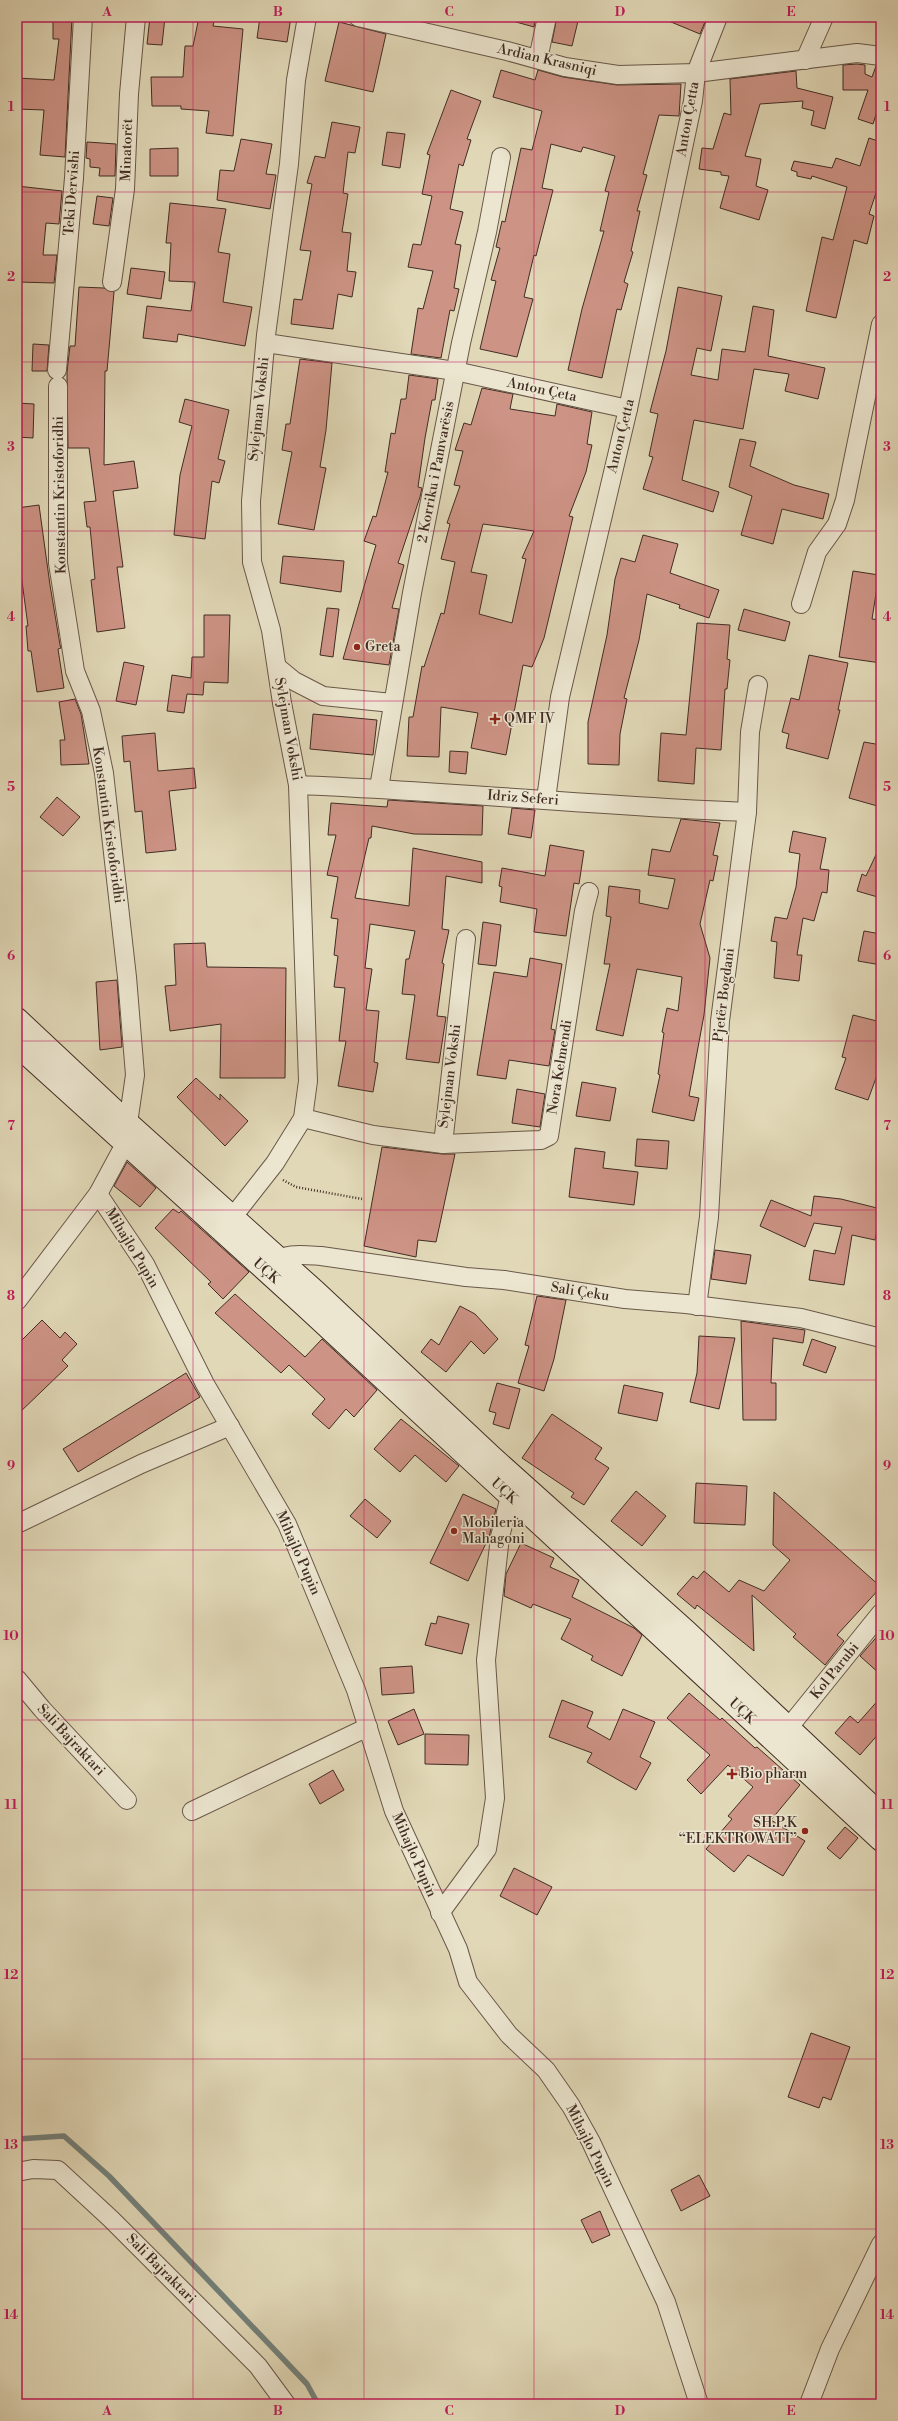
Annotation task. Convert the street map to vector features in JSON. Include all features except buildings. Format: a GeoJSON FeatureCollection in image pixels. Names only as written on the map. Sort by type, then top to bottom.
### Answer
{"type":"FeatureCollection","features":[{"type":"Feature","properties":{"kind":"main road","name":"UÇK"},"geometry":{"type":"LineString","coordinates":[[17,1019],[127,1134]]}},
{"type":"Feature","properties":{"kind":"main road","name":"UÇK"},"geometry":{"type":"LineString","coordinates":[[17,1045],[127,1134],[271,1264],[512,1486],[687,1632],[782,1736],[881,1840]]}},
{"type":"Feature","properties":{"kind":"main road","name":"UÇK"},"geometry":{"type":"LineString","coordinates":[[782,1736],[881,1815]]}},
{"type":"Feature","properties":{"kind":"street","name":"Teki Dervishi"},"geometry":{"type":"LineString","coordinates":[[57,378],[74,178],[84,17]]}},
{"type":"Feature","properties":{"kind":"street","name":"Minatorët"},"geometry":{"type":"LineString","coordinates":[[112,282],[125,189],[129,94],[136,17]]}},
{"type":"Feature","properties":{"kind":"street","name":"Sylejman Vokshi"},"geometry":{"type":"LineString","coordinates":[[227,1224],[268,1172],[303,1118],[308,1082],[298,785],[271,630],[252,562],[250,501],[266,343],[289,164],[296,80],[307,17]]}},
{"type":"Feature","properties":{"kind":"street","name":"Ardian Krasniqi"},"geometry":{"type":"LineString","coordinates":[[358,17],[538,59],[565,67],[618,75],[696,73],[856,53],[881,56]]}},
{"type":"Feature","properties":{"kind":"street"},"geometry":{"type":"LineString","coordinates":[[538,59],[547,17]]}},
{"type":"Feature","properties":{"kind":"street","name":"Anton Çetta"},"geometry":{"type":"LineString","coordinates":[[546,799],[560,697],[628,409],[681,157],[696,73],[718,17]]}},
{"type":"Feature","properties":{"kind":"street"},"geometry":{"type":"LineString","coordinates":[[806,60],[824,17]]}},
{"type":"Feature","properties":{"kind":"street","name":"2 Korriku i Pamvarësis"},"geometry":{"type":"LineString","coordinates":[[379,788],[392,703],[456,371],[487,232],[501,157]]}},
{"type":"Feature","properties":{"kind":"street"},"geometry":{"type":"LineString","coordinates":[[801,604],[817,552],[837,524],[845,500],[881,324]]}},
{"type":"Feature","properties":{"kind":"street","name":"Sylejman Vokshi"},"geometry":{"type":"LineString","coordinates":[[266,343],[456,371]]}},
{"type":"Feature","properties":{"kind":"street","name":"Anton Çeta"},"geometry":{"type":"LineString","coordinates":[[456,371],[628,409]]}},
{"type":"Feature","properties":{"kind":"street","name":"Konstantin Kristoforidhi"},"geometry":{"type":"LineString","coordinates":[[57,378],[58,563],[75,671],[91,711],[104,773],[127,977],[135,1075],[127,1134]]}},
{"type":"Feature","properties":{"kind":"street"},"geometry":{"type":"LineString","coordinates":[[277,667],[294,681],[323,696],[392,703]]}},
{"type":"Feature","properties":{"kind":"street","name":"Pjetër Bogdani"},"geometry":{"type":"LineString","coordinates":[[697,1306],[709,1217],[720,1021],[747,812],[750,732],[758,685]]}},
{"type":"Feature","properties":{"kind":"street","name":"Idriz Seferi"},"geometry":{"type":"LineString","coordinates":[[298,785],[379,788],[656,808],[747,812]]}},
{"type":"Feature","properties":{"kind":"street","name":"Nora Kelmendi"},"geometry":{"type":"LineString","coordinates":[[443,1144],[540,1140],[549,1136],[584,911],[589,892]]}},
{"type":"Feature","properties":{"kind":"street","name":"Sylejman Vokshi"},"geometry":{"type":"LineString","coordinates":[[303,1118],[372,1135],[443,1144],[466,939]]}},
{"type":"Feature","properties":{"kind":"street"},"geometry":{"type":"LineString","coordinates":[[18,1296],[98,1194],[127,1134]]}},
{"type":"Feature","properties":{"kind":"street","name":"Mihajlo Pupin"},"geometry":{"type":"LineString","coordinates":[[98,1194],[145,1264],[205,1384],[287,1524],[356,1690],[394,1811],[414,1851],[440,1913],[458,1948],[468,1982],[509,2035],[546,2070],[571,2106],[588,2136],[666,2302],[699,2404]]}},
{"type":"Feature","properties":{"kind":"street","name":"Sali Çeku"},"geometry":{"type":"LineString","coordinates":[[271,1264],[300,1255],[321,1256],[374,1265],[504,1280],[625,1299],[801,1318],[881,1338]]}},
{"type":"Feature","properties":{"kind":"street"},"geometry":{"type":"LineString","coordinates":[[17,1524],[141,1464],[230,1426]]}},
{"type":"Feature","properties":{"kind":"street","name":"Mihajlo Pupin"},"geometry":{"type":"LineString","coordinates":[[440,1913],[487,1849],[495,1798],[486,1660],[500,1537],[512,1486]]}},
{"type":"Feature","properties":{"kind":"street","name":"Kol Parubi"},"geometry":{"type":"LineString","coordinates":[[782,1736],[881,1613]]}},
{"type":"Feature","properties":{"kind":"street","name":"Sali Bajraktari"},"geometry":{"type":"LineString","coordinates":[[17,1679],[42,1710],[126,1800]]}},
{"type":"Feature","properties":{"kind":"street"},"geometry":{"type":"LineString","coordinates":[[192,1811],[368,1727]]}},
{"type":"Feature","properties":{"kind":"street","name":"Sali Bajraktari"},"geometry":{"type":"LineString","coordinates":[[17,2172],[33,2169],[58,2170],[127,2234],[258,2366],[286,2404]]}},
{"type":"Feature","properties":{"kind":"street"},"geometry":{"type":"LineString","coordinates":[[810,2404],[830,2349],[881,2244]]}},
{"type":"Feature","properties":{"kind":"path"},"geometry":{"type":"LineString","coordinates":[[268,1172],[296,1187],[362,1199]]}},
{"type":"Feature","properties":{"kind":"waterway"},"geometry":{"type":"LineString","coordinates":[[17,2139],[64,2136],[109,2176],[307,2384],[318,2404]]}},
{"type":"Feature","properties":{"kind":"place","name":"Greta"},"geometry":{"type":"Point","coordinates":[357,647]}},
{"type":"Feature","properties":{"kind":"place","name":"QMF IV"},"geometry":{"type":"Point","coordinates":[495,719]}},
{"type":"Feature","properties":{"kind":"place","name":"Mobileria Mahagoni"},"geometry":{"type":"Point","coordinates":[454,1531]}},
{"type":"Feature","properties":{"kind":"place","name":"Bio pharm"},"geometry":{"type":"Point","coordinates":[732,1774]}},
{"type":"Feature","properties":{"kind":"place","name":"SH.P.K “ELEKTROWATI”"},"geometry":{"type":"Point","coordinates":[805,1831]}}]}
